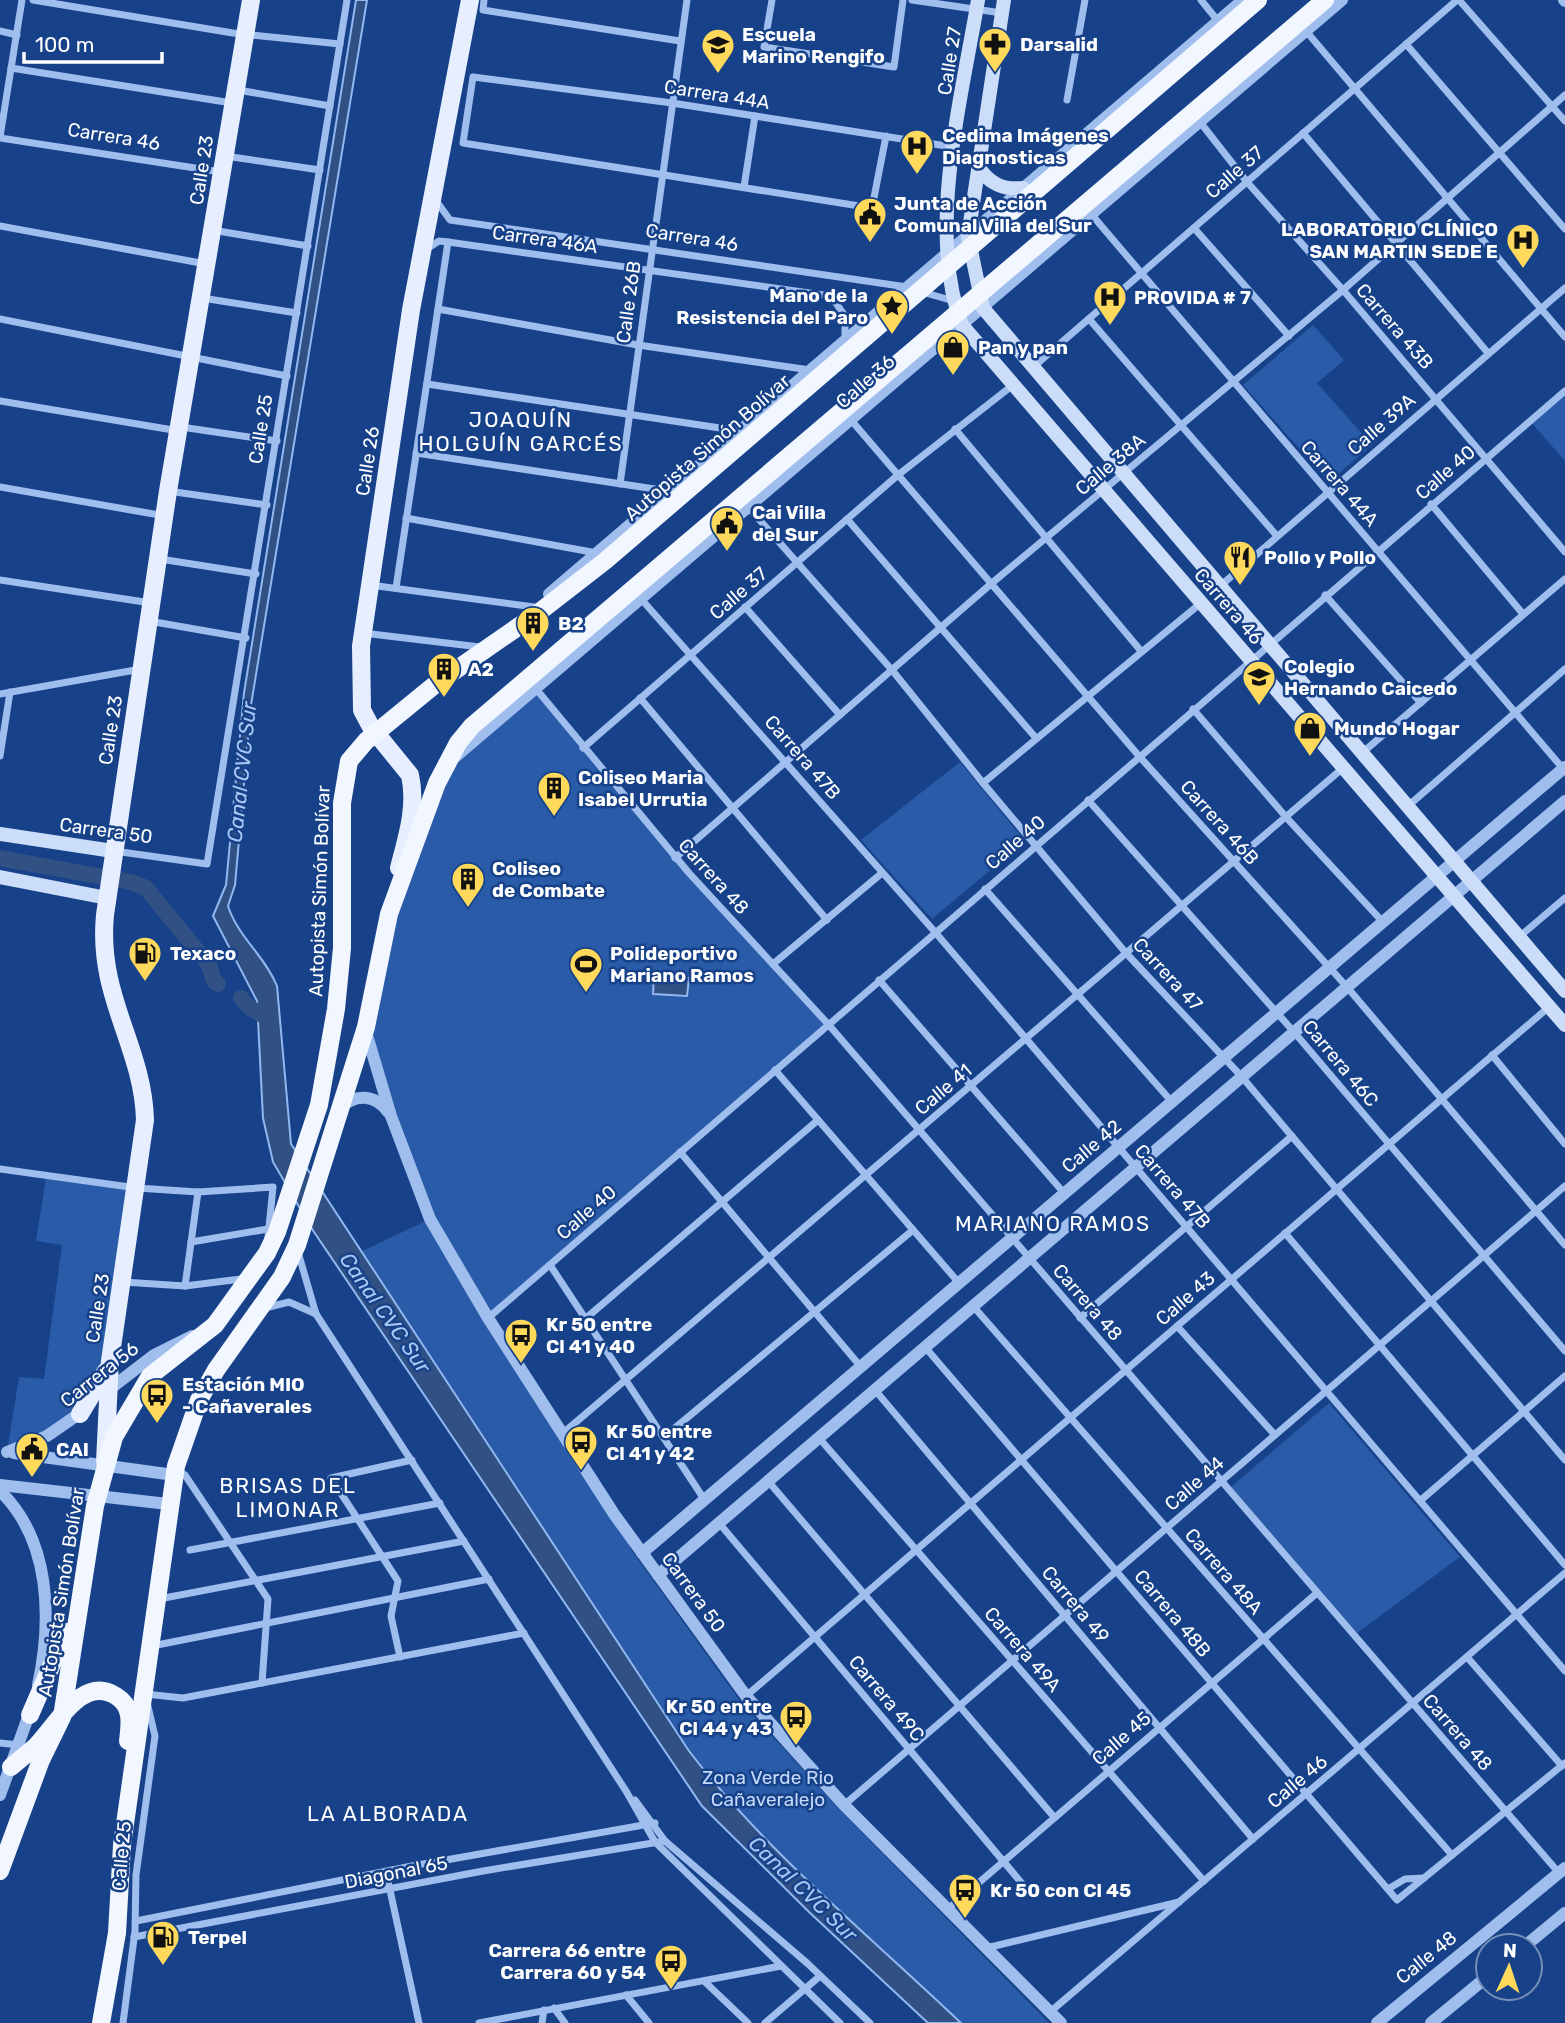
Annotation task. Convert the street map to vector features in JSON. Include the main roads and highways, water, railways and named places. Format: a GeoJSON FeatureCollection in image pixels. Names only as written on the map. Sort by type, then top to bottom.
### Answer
{"type":"FeatureCollection","features":[{"type":"Feature","properties":{"kind":"highway","name":"Autopista Simón Bolívar"},"geometry":{"type":"LineString","coordinates":[[0,1871],[41,1760],[62,1717],[79,1596],[97,1497],[105,1465],[124,1415],[150,1376],[215,1325],[267,1253],[283,1216],[319,1105],[337,1009],[342,948],[343,782],[349,761],[359,747],[437,683],[538,613],[605,561],[779,404],[1258,0]]}},
{"type":"Feature","properties":{"kind":"highway"},"geometry":{"type":"LineString","coordinates":[[122,1845],[152,1646],[174,1472],[199,1400],[216,1370],[282,1277],[300,1238],[366,1027],[389,914],[437,783],[458,743],[472,726],[886,382],[1325,0]]}},
{"type":"Feature","properties":{"kind":"highway"},"geometry":{"type":"LineString","coordinates":[[30,1715],[58,1653],[79,1596]]}},
{"type":"Feature","properties":{"kind":"highway"},"geometry":{"type":"LineString","coordinates":[[11,1767],[62,1717],[71,1704],[95,1691],[116,1696],[128,1709],[130,1724],[122,1785],[117,1933],[102,2023]]}},
{"type":"Feature","properties":{"kind":"main road","name":"Calle 23"},"geometry":{"type":"LineString","coordinates":[[105,1465],[110,1361],[137,1188],[145,1098],[138,1066],[117,1013],[107,977],[104,943],[108,893],[168,491],[251,0]]}},
{"type":"Feature","properties":{"kind":"main road","name":"Calle 26"},"geometry":{"type":"LineString","coordinates":[[389,914],[412,802],[410,775],[376,733],[362,710],[362,633],[411,310],[476,5]]}},
{"type":"Feature","properties":{"kind":"main road","name":"Calle 27"},"geometry":{"type":"LineString","coordinates":[[948,259],[947,217],[977,5]]}},
{"type":"Feature","properties":{"kind":"main road"},"geometry":{"type":"LineString","coordinates":[[969,242],[1003,6]]}},
{"type":"Feature","properties":{"kind":"main road"},"geometry":{"type":"LineString","coordinates":[[978,166],[985,177],[996,185],[1009,189],[1023,188]]}},
{"type":"Feature","properties":{"kind":"main road","name":"Carrera 46"},"geometry":{"type":"LineString","coordinates":[[969,242],[968,309],[1013,384],[1565,1025]]}},
{"type":"Feature","properties":{"kind":"main road"},"geometry":{"type":"LineString","coordinates":[[948,259],[968,309]]}},
{"type":"Feature","properties":{"kind":"main road","name":"Carrera 46"},"geometry":{"type":"LineString","coordinates":[[968,309],[1032,368],[1564,988]]}},
{"type":"Feature","properties":{"kind":"main road"},"geometry":{"type":"LineString","coordinates":[[359,747],[390,748]]}},
{"type":"Feature","properties":{"kind":"main road","name":"Carrera 50"},"geometry":{"type":"LineString","coordinates":[[0,834],[113,855]]}},
{"type":"Feature","properties":{"kind":"main road"},"geometry":{"type":"LineString","coordinates":[[0,877],[108,893]]}},
{"type":"Feature","properties":{"kind":"main road"},"geometry":{"type":"LineString","coordinates":[[80,1414],[110,1361]]}},
{"type":"Feature","properties":{"kind":"water","name":"Canal CVC Sur"},"geometry":{"type":"Polygon","coordinates":[[[356,0],[367,0],[251,705],[235,885],[228,906],[238,927],[266,965],[277,986],[291,1144],[689,1751],[785,1859],[961,2023],[928,2023],[809,1912],[702,1806],[312,1229],[273,1162],[263,1118],[257,1001],[213,916],[226,885],[244,693],[356,0]]]}},
{"type":"Feature","properties":{"kind":"water"},"geometry":{"type":"Polygon","coordinates":[[[654,976],[689,978],[687,996],[653,994],[654,976]]]}},
{"type":"Feature","properties":{"kind":"waterway"},"geometry":{"type":"LineString","coordinates":[[0,858],[131,882],[146,888],[209,965],[214,981],[218,984]]}},
{"type":"Feature","properties":{"kind":"waterway"},"geometry":{"type":"LineString","coordinates":[[241,998],[250,1008],[266,1017]]}},
{"type":"Feature","properties":{"kind":"place","name":"Darsalid"},"geometry":{"type":"Point","coordinates":[995,74]}},
{"type":"Feature","properties":{"kind":"place","name":"Escuela Marino Rengifo"},"geometry":{"type":"Point","coordinates":[718,75]}},
{"type":"Feature","properties":{"kind":"place","name":"Cedima Imágenes Diagnosticas"},"geometry":{"type":"Point","coordinates":[917,176]}},
{"type":"Feature","properties":{"kind":"place","name":"Junta de Acción Comunal Villa del Sur"},"geometry":{"type":"Point","coordinates":[870,244]}},
{"type":"Feature","properties":{"kind":"place","name":"LABORATORIO CLÍNICO SAN MARTIN SEDE E"},"geometry":{"type":"Point","coordinates":[1523,270]}},
{"type":"Feature","properties":{"kind":"place","name":"PROVIDA # 7"},"geometry":{"type":"Point","coordinates":[1110,327]}},
{"type":"Feature","properties":{"kind":"place","name":"Mano de la Resistencia del Paro"},"geometry":{"type":"Point","coordinates":[892,336]}},
{"type":"Feature","properties":{"kind":"place","name":"Pan y pan"},"geometry":{"type":"Point","coordinates":[953,377]}},
{"type":"Feature","properties":{"kind":"place","name":"Cai Villa del Sur"},"geometry":{"type":"Point","coordinates":[727,553]}},
{"type":"Feature","properties":{"kind":"place","name":"Pollo y Pollo"},"geometry":{"type":"Point","coordinates":[1240,587]}},
{"type":"Feature","properties":{"kind":"place","name":"B2"},"geometry":{"type":"Point","coordinates":[533,653]}},
{"type":"Feature","properties":{"kind":"place","name":"A2"},"geometry":{"type":"Point","coordinates":[444,699]}},
{"type":"Feature","properties":{"kind":"place","name":"Colegio Hernando Caicedo"},"geometry":{"type":"Point","coordinates":[1259,707]}},
{"type":"Feature","properties":{"kind":"place","name":"Mundo Hogar"},"geometry":{"type":"Point","coordinates":[1310,758]}},
{"type":"Feature","properties":{"kind":"place","name":"Coliseo Maria Isabel Urrutia"},"geometry":{"type":"Point","coordinates":[554,818]}},
{"type":"Feature","properties":{"kind":"place","name":"Coliseo de Combate"},"geometry":{"type":"Point","coordinates":[468,909]}},
{"type":"Feature","properties":{"kind":"place","name":"Texaco"},"geometry":{"type":"Point","coordinates":[145,983]}},
{"type":"Feature","properties":{"kind":"place","name":"Polideportivo Mariano Ramos"},"geometry":{"type":"Point","coordinates":[586,994]}},
{"type":"Feature","properties":{"kind":"place","name":"Kr 50 entre Cl 41 y 40"},"geometry":{"type":"Point","coordinates":[521,1365]}},
{"type":"Feature","properties":{"kind":"place","name":"Estación MIO - Cañaverales"},"geometry":{"type":"Point","coordinates":[157,1425]}},
{"type":"Feature","properties":{"kind":"place","name":"Kr 50 entre Cl 41 y 42"},"geometry":{"type":"Point","coordinates":[581,1472]}},
{"type":"Feature","properties":{"kind":"place","name":"CAI"},"geometry":{"type":"Point","coordinates":[32,1479]}},
{"type":"Feature","properties":{"kind":"place","name":"Kr 50 entre Cl 44 y 43"},"geometry":{"type":"Point","coordinates":[796,1747]}},
{"type":"Feature","properties":{"kind":"place","name":"Kr 50 con Cl 45"},"geometry":{"type":"Point","coordinates":[965,1920]}},
{"type":"Feature","properties":{"kind":"place","name":"Terpel"},"geometry":{"type":"Point","coordinates":[163,1967]}},
{"type":"Feature","properties":{"kind":"place","name":"Carrera 66 entre Carrera 60 y 54"},"geometry":{"type":"Point","coordinates":[671,1991]}},
{"type":"Feature","properties":{"kind":"district","name":"JOAQUÍN HOLGUÍN GARCÉS"},"geometry":{"type":"Point","coordinates":[521,432]}},
{"type":"Feature","properties":{"kind":"district","name":"MARIANO RAMOS"},"geometry":{"type":"Point","coordinates":[1053,1224]}},
{"type":"Feature","properties":{"kind":"district","name":"BRISAS DEL LIMONAR"},"geometry":{"type":"Point","coordinates":[288,1498]}},
{"type":"Feature","properties":{"kind":"district","name":"LA ALBORADA"},"geometry":{"type":"Point","coordinates":[388,1814]}},
{"type":"Feature","properties":{"kind":"park label","name":"Zona Verde Rio Cañaveralejo"},"geometry":{"type":"Point","coordinates":[768,1788]}}]}
